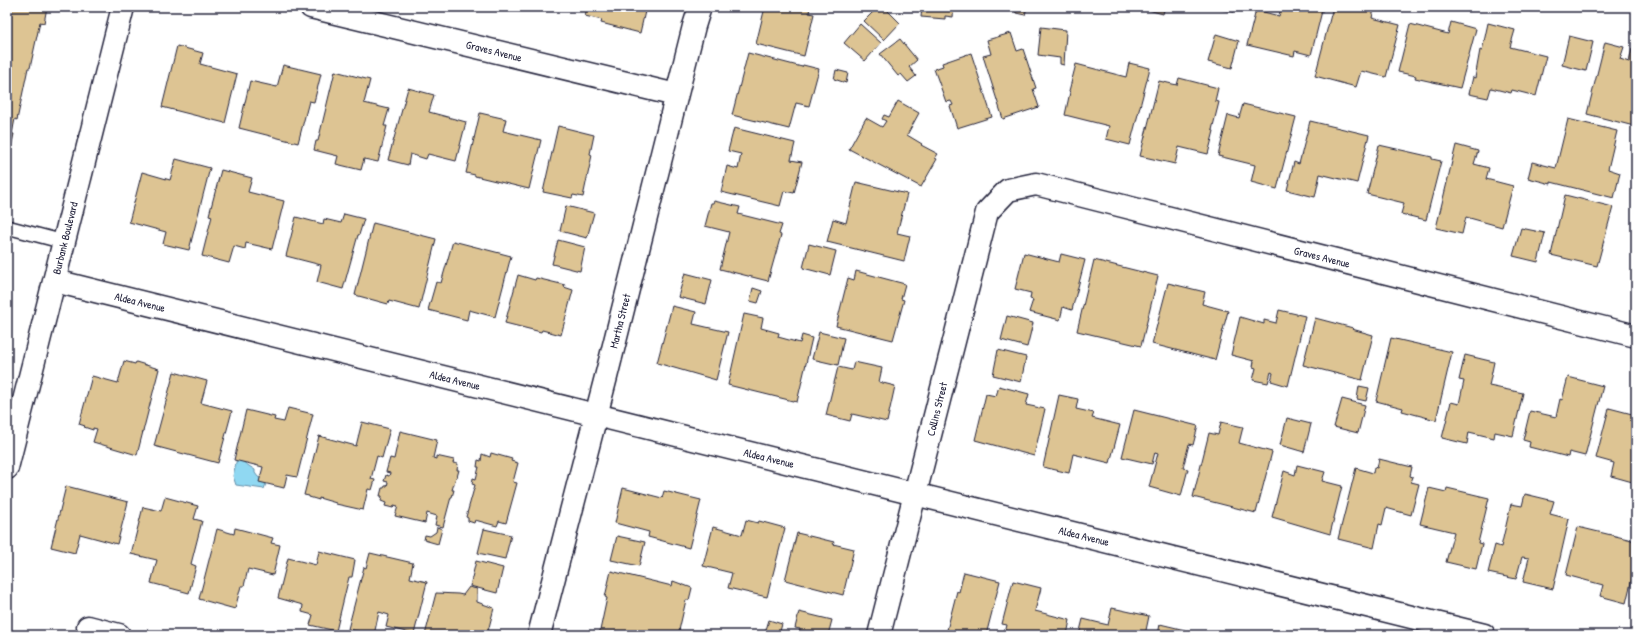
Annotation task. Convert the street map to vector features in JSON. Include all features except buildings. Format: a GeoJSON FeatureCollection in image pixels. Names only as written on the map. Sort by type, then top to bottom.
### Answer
{"type":"FeatureCollection","features":[{"type":"Feature","properties":{"kind":"street","name":"Burbank Boulevard"},"geometry":{"type":"LineString","coordinates":[[7,468],[123,7]]}},
{"type":"Feature","properties":{"kind":"street","name":"Graves Avenue"},"geometry":{"type":"LineString","coordinates":[[311,7],[676,95]]}},
{"type":"Feature","properties":{"kind":"street","name":"Martha Street"},"geometry":{"type":"LineString","coordinates":[[539,635],[676,95],[700,7]]}},
{"type":"Feature","properties":{"kind":"street","name":"Graves Avenue"},"geometry":{"type":"LineString","coordinates":[[1008,190],[1036,184],[1636,336]]}},
{"type":"Feature","properties":{"kind":"street","name":"Collins Street"},"geometry":{"type":"LineString","coordinates":[[879,635],[916,495],[986,212],[1008,190]]}},
{"type":"Feature","properties":{"kind":"street","name":"Aldea Avenue"},"geometry":{"type":"LineString","coordinates":[[55,281],[1484,635]]}},
{"type":"Feature","properties":{"kind":"street"},"geometry":{"type":"LineString","coordinates":[[88,627],[119,635]]}},
{"type":"Feature","properties":{"kind":"lane"},"geometry":{"type":"LineString","coordinates":[[7,228],[64,242]]}},
{"type":"Feature","properties":{"kind":"water"},"geometry":{"type":"Polygon","coordinates":[[[237,458],[255,470],[258,477],[267,481],[264,489],[236,485],[233,476],[237,458]]]}}]}
